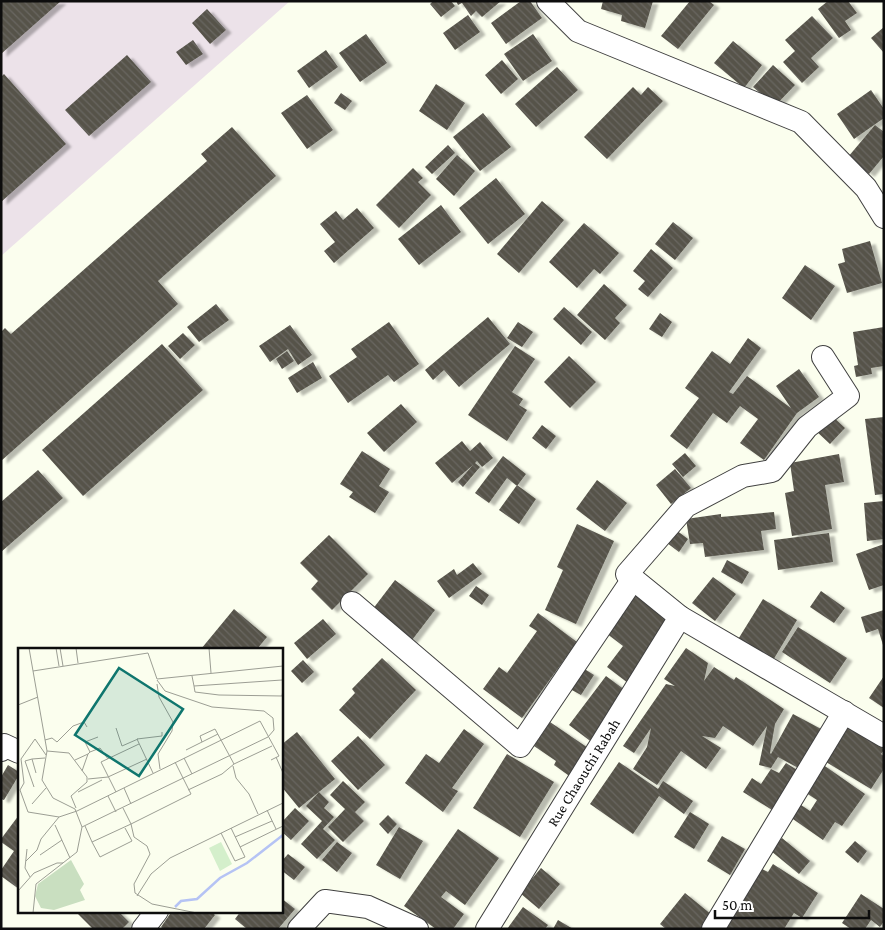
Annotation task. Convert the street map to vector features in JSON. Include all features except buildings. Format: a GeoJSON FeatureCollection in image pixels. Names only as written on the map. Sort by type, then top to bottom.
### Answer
{"type":"FeatureCollection","features":[{"type":"Feature","properties":{"kind":"street"},"geometry":{"type":"LineString","coordinates":[[548,1],[578,31],[801,122],[866,188],[884,217]]}},
{"type":"Feature","properties":{"kind":"street"},"geometry":{"type":"LineString","coordinates":[[823,357],[848,396],[807,427],[772,471],[743,476],[686,506],[627,574],[680,616],[884,736]]}},
{"type":"Feature","properties":{"kind":"street"},"geometry":{"type":"LineString","coordinates":[[352,603],[520,746],[633,580]]}},
{"type":"Feature","properties":{"kind":"street","name":"Rue Chaouchi Rabah"},"geometry":{"type":"LineString","coordinates":[[487,929],[680,616]]}},
{"type":"Feature","properties":{"kind":"street"},"geometry":{"type":"LineString","coordinates":[[713,929],[844,712]]}},
{"type":"Feature","properties":{"kind":"street"},"geometry":{"type":"LineString","coordinates":[[1,750],[4,745],[18,752]]}},
{"type":"Feature","properties":{"kind":"street"},"geometry":{"type":"LineString","coordinates":[[299,929],[325,901],[368,907],[416,929]]}},
{"type":"Feature","properties":{"kind":"street"},"geometry":{"type":"LineString","coordinates":[[143,929],[156,912]]}},
{"type":"Feature","properties":{"kind":"shaded area"},"geometry":{"type":"Polygon","coordinates":[[[1,1],[290,1],[1,256],[1,1]]]}}]}
